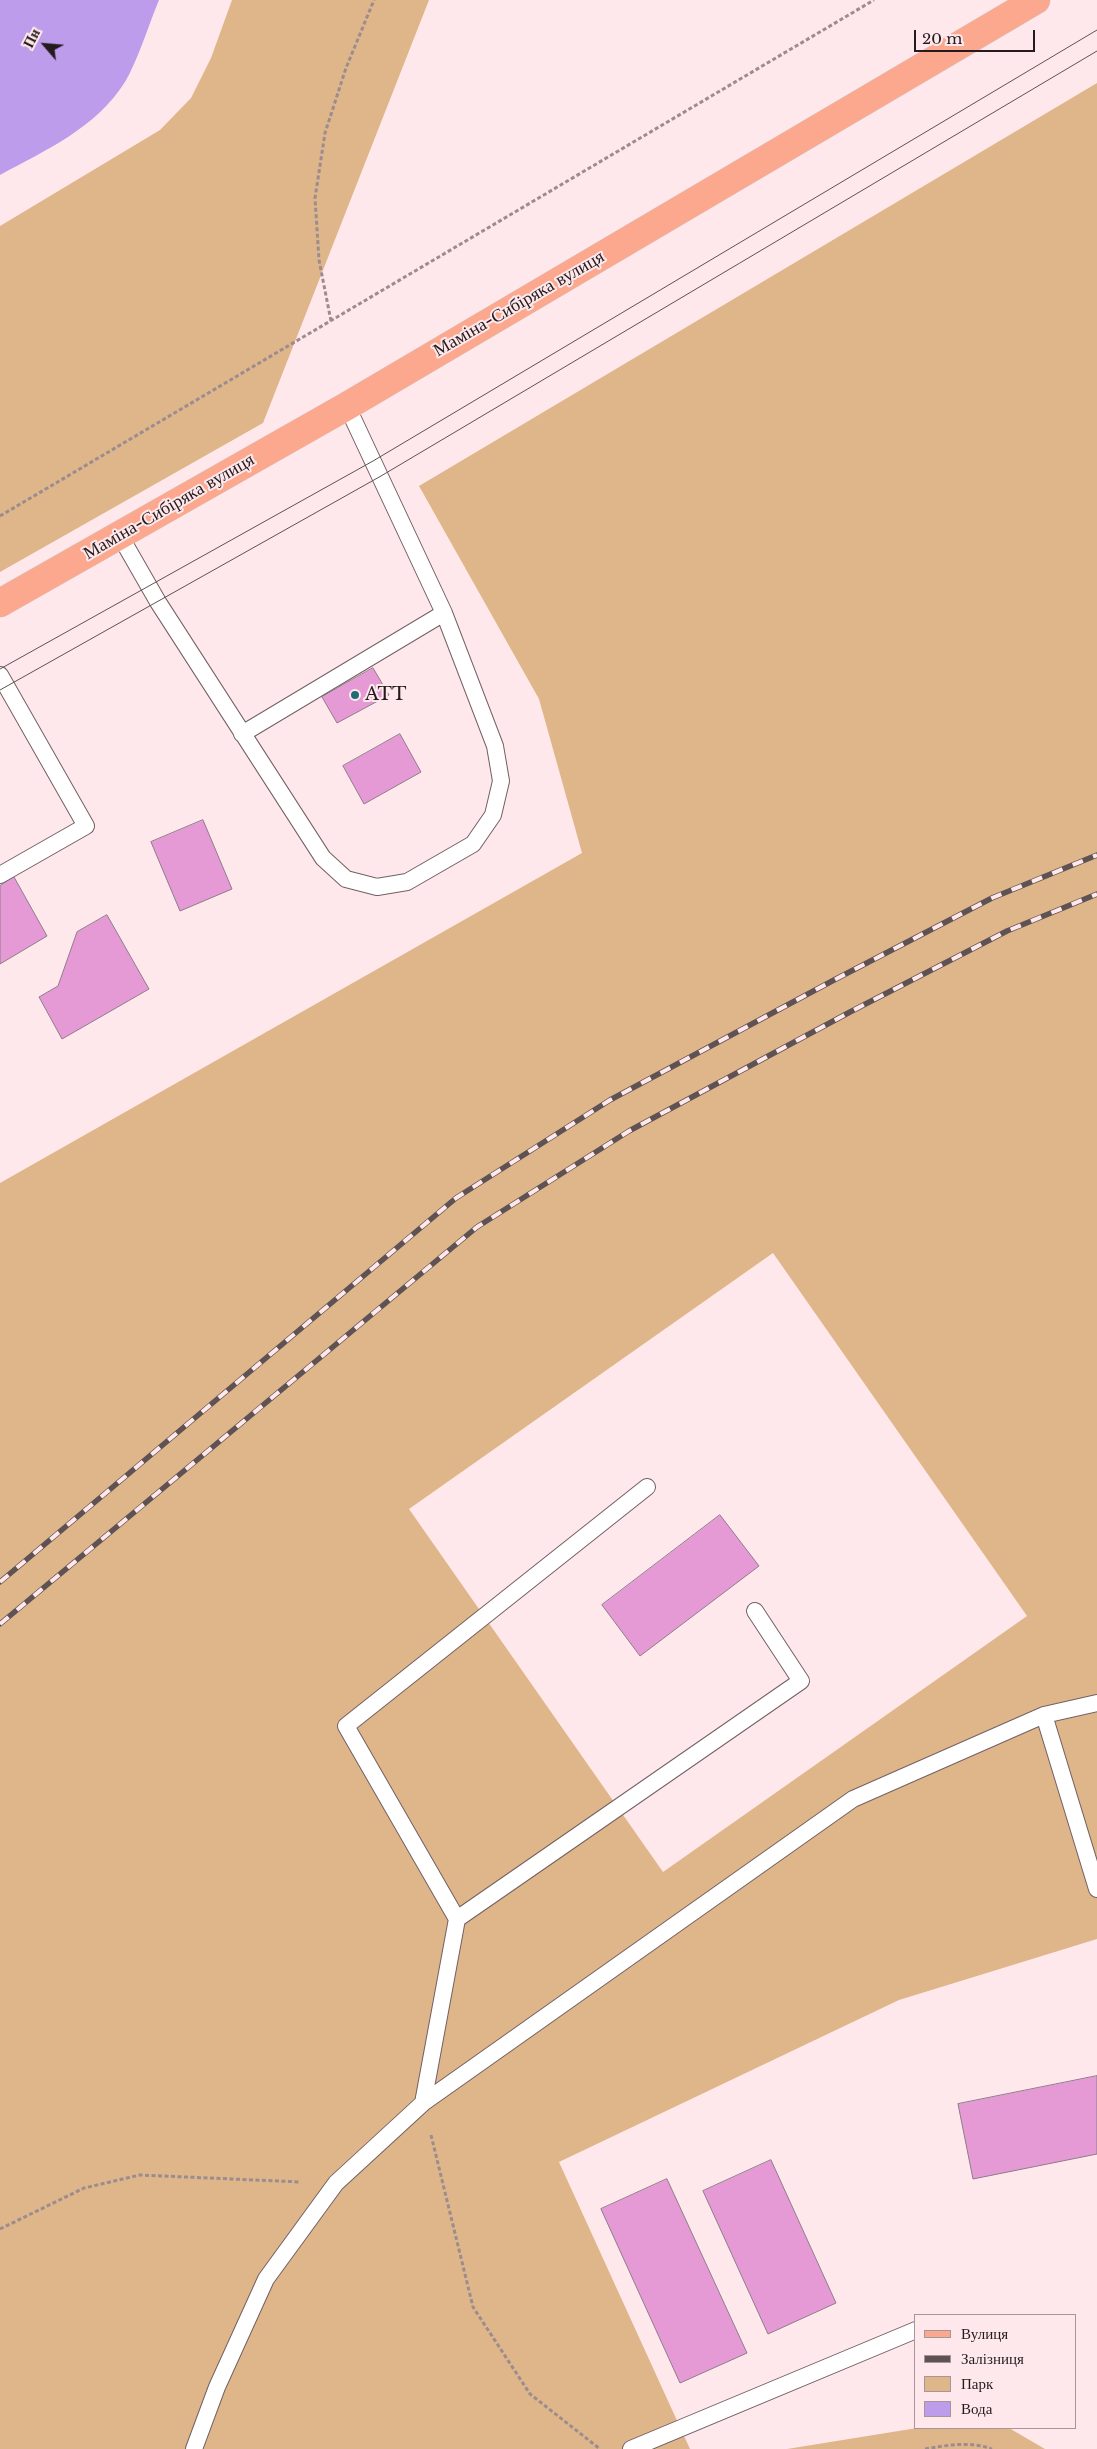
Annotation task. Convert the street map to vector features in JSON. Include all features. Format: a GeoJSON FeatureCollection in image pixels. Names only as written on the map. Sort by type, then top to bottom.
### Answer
{"type":"FeatureCollection","features":[{"type":"Feature","properties":{"kind":"main road","name":"Маміна-Сибіряка вулиця"},"geometry":{"type":"LineString","coordinates":[[0,603],[346,406],[1036,0]]}},
{"type":"Feature","properties":{"kind":"lane"},"geometry":{"type":"LineString","coordinates":[[120,534],[158,602],[323,858],[346,879],[376,887],[407,882],[473,844],[493,815],[501,781],[495,746],[444,613],[346,406]]}},
{"type":"Feature","properties":{"kind":"lane"},"geometry":{"type":"LineString","coordinates":[[242,734],[444,613]]}},
{"type":"Feature","properties":{"kind":"lane"},"geometry":{"type":"LineString","coordinates":[[0,675],[86,826],[0,875]]}},
{"type":"Feature","properties":{"kind":"lane"},"geometry":{"type":"LineString","coordinates":[[423,2103],[457,1919],[346,1726],[647,1487]]}},
{"type":"Feature","properties":{"kind":"lane"},"geometry":{"type":"LineString","coordinates":[[457,1919],[801,1681],[755,1611]]}},
{"type":"Feature","properties":{"kind":"lane"},"geometry":{"type":"LineString","coordinates":[[194,2449],[217,2387],[266,2279],[336,2183],[423,2103],[853,1798],[1044,1714],[1097,1703]]}},
{"type":"Feature","properties":{"kind":"lane"},"geometry":{"type":"LineString","coordinates":[[1044,1714],[1097,1889]]}},
{"type":"Feature","properties":{"kind":"lane"},"geometry":{"type":"LineString","coordinates":[[630,2449],[914,2331]]}},
{"type":"Feature","properties":{"kind":"path"},"geometry":{"type":"LineString","coordinates":[[331,321],[319,260],[315,198],[325,132],[346,68],[374,0]]}},
{"type":"Feature","properties":{"kind":"path"},"geometry":{"type":"LineString","coordinates":[[0,516],[874,0]]}},
{"type":"Feature","properties":{"kind":"path"},"geometry":{"type":"LineString","coordinates":[[423,2103],[473,2307],[530,2394],[600,2449]]}},
{"type":"Feature","properties":{"kind":"path"},"geometry":{"type":"LineString","coordinates":[[0,2229],[84,2188],[140,2175],[336,2183]]}},
{"type":"Feature","properties":{"kind":"path"},"geometry":{"type":"LineString","coordinates":[[925,2449],[956,2444],[981,2445],[992,2449]]}},
{"type":"Feature","properties":{"kind":"green space"},"geometry":{"type":"Polygon","coordinates":[[[232,0],[429,0],[263,423],[0,572],[0,226],[160,130],[191,98],[211,58],[232,0]]]}},
{"type":"Feature","properties":{"kind":"green space"},"geometry":{"type":"Polygon","coordinates":[[[1097,83],[1097,1939],[899,2000],[559,2162],[690,2449],[0,2449],[0,1183],[582,853],[539,699],[419,486],[1097,83]],[[773,1253],[409,1509],[663,1872],[1027,1616],[773,1253]]]}},
{"type":"Feature","properties":{"kind":"green space"},"geometry":{"type":"Polygon","coordinates":[[[914,2428],[1011,2429],[1045,2449],[787,2449],[914,2428]]]}},
{"type":"Feature","properties":{"kind":"water"},"geometry":{"type":"Polygon","coordinates":[[[0,0],[159,0],[134,63],[125,82],[113,98],[85,125],[69,136],[0,175],[0,0]]]}},
{"type":"Feature","properties":{"kind":"building"},"geometry":{"type":"Polygon","coordinates":[[[373,668],[389,695],[337,723],[322,697],[373,668]]]}},
{"type":"Feature","properties":{"kind":"building"},"geometry":{"type":"Polygon","coordinates":[[[400,734],[421,772],[364,804],[343,766],[400,734]]]}},
{"type":"Feature","properties":{"kind":"building"},"geometry":{"type":"Polygon","coordinates":[[[203,820],[232,889],[180,911],[151,842],[203,820]]]}},
{"type":"Feature","properties":{"kind":"building"},"geometry":{"type":"Polygon","coordinates":[[[14,877],[47,936],[0,964],[0,886],[14,877]]]}},
{"type":"Feature","properties":{"kind":"building"},"geometry":{"type":"Polygon","coordinates":[[[107,915],[149,989],[62,1039],[39,997],[58,986],[77,932],[107,915]]]}},
{"type":"Feature","properties":{"kind":"building"},"geometry":{"type":"Polygon","coordinates":[[[720,1515],[759,1566],[640,1656],[602,1605],[720,1515]]]}},
{"type":"Feature","properties":{"kind":"building"},"geometry":{"type":"Polygon","coordinates":[[[1097,2076],[1097,2154],[973,2179],[958,2104],[1097,2076]]]}},
{"type":"Feature","properties":{"kind":"building"},"geometry":{"type":"Polygon","coordinates":[[[771,2160],[836,2303],[768,2334],[703,2191],[771,2160]]]}},
{"type":"Feature","properties":{"kind":"building"},"geometry":{"type":"Polygon","coordinates":[[[667,2179],[747,2353],[680,2383],[601,2209],[667,2179]]]}},
{"type":"Feature","properties":{"kind":"tram line"},"geometry":{"type":"LineString","coordinates":[[0,669],[373,461],[1097,30]]}},
{"type":"Feature","properties":{"kind":"tram line"},"geometry":{"type":"LineString","coordinates":[[0,690],[381,476],[1097,51]]}},
{"type":"Feature","properties":{"kind":"railway"},"geometry":{"type":"LineString","coordinates":[[0,1582],[456,1198],[610,1100],[834,980],[992,898],[1097,855]]}},
{"type":"Feature","properties":{"kind":"railway"},"geometry":{"type":"LineString","coordinates":[[0,1624],[477,1227],[629,1131],[850,1012],[1007,931],[1097,894]]}},
{"type":"Feature","properties":{"kind":"place","name":"ATT"},"geometry":{"type":"Point","coordinates":[355,695]}}]}
